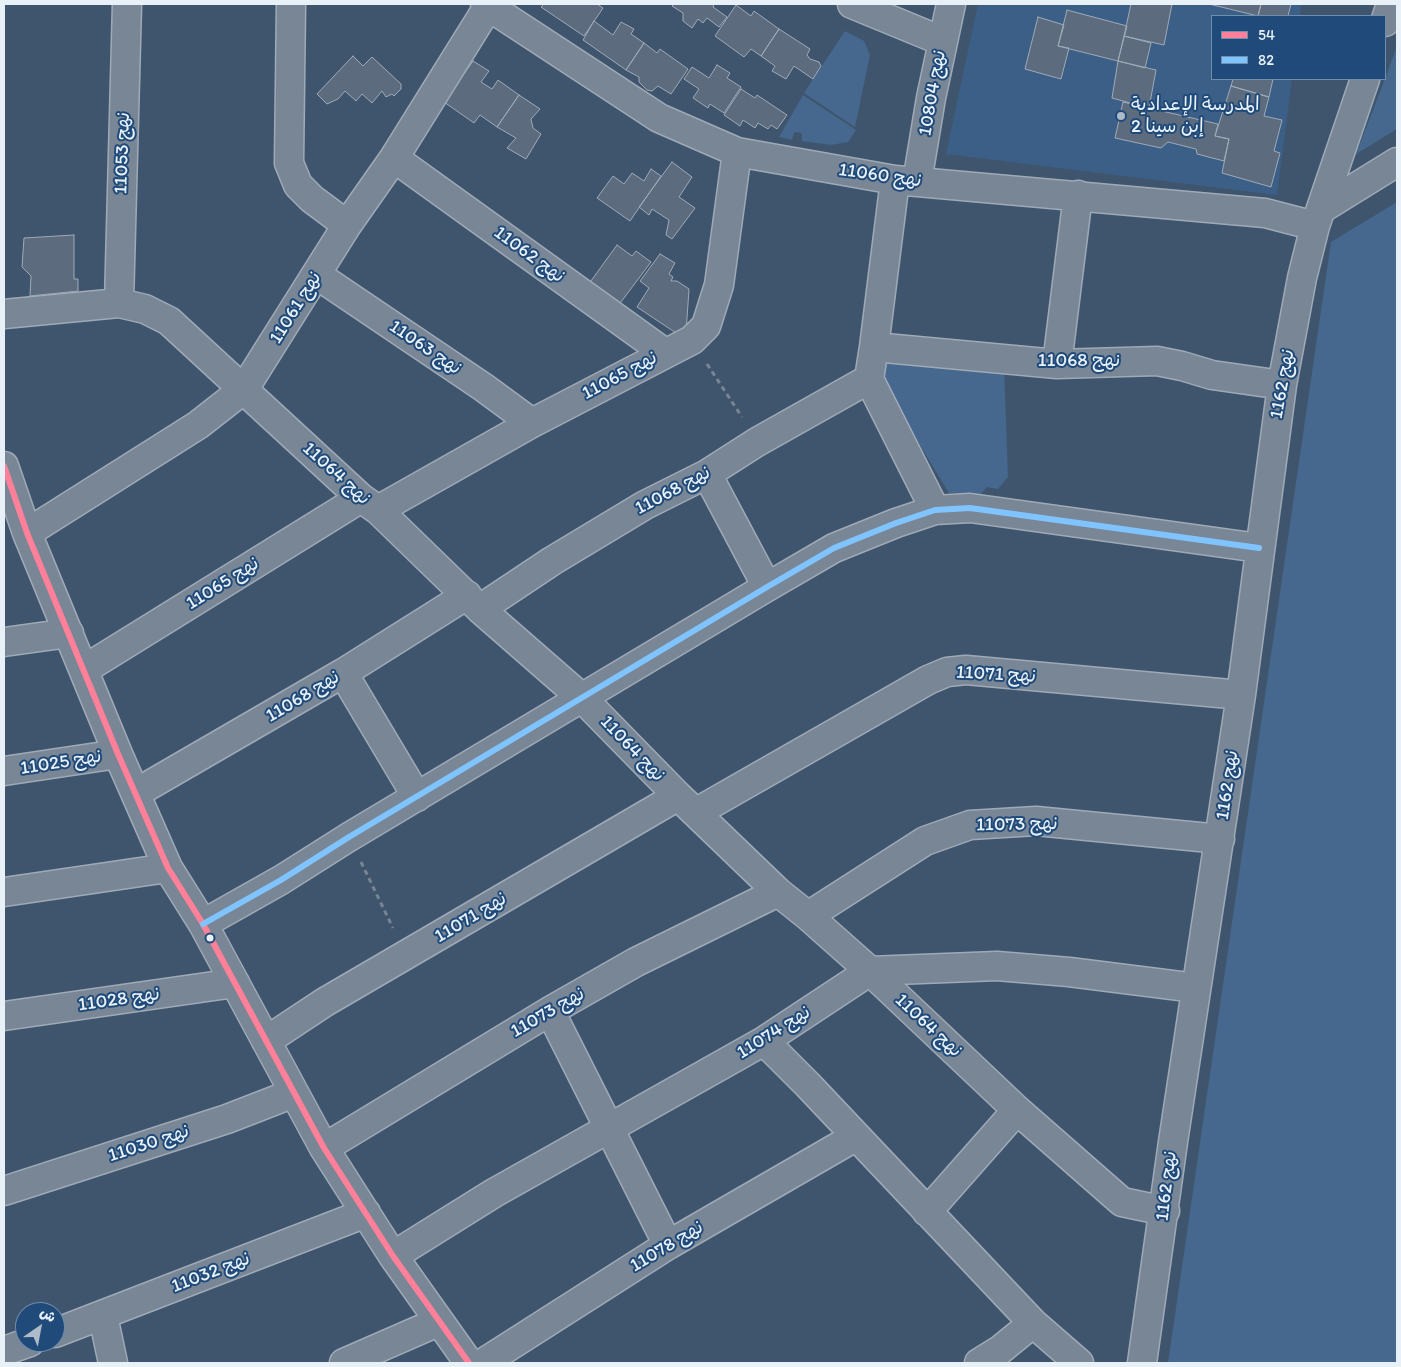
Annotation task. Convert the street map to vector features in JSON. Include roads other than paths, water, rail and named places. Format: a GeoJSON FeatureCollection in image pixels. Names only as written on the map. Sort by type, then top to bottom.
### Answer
{"type":"FeatureCollection","features":[{"type":"Feature","properties":{"kind":"street","name":"نهج 11053"},"geometry":{"type":"LineString","coordinates":[[119,303],[127,4]]}},
{"type":"Feature","properties":{"kind":"street"},"geometry":{"type":"LineString","coordinates":[[291,4],[289,163],[298,185],[347,225]]}},
{"type":"Feature","properties":{"kind":"street"},"geometry":{"type":"LineString","coordinates":[[852,4],[942,41]]}},
{"type":"Feature","properties":{"kind":"street","name":"نهج 10804"},"geometry":{"type":"LineString","coordinates":[[906,181],[951,4]]}},
{"type":"Feature","properties":{"kind":"street"},"geometry":{"type":"LineString","coordinates":[[1386,19],[1391,4]]}},
{"type":"Feature","properties":{"kind":"street","name":"نهج 11061"},"geometry":{"type":"LineString","coordinates":[[17,520],[198,425],[244,389],[347,225],[394,158],[487,5]]}},
{"type":"Feature","properties":{"kind":"street","name":"نهج 11060"},"geometry":{"type":"LineString","coordinates":[[487,5],[659,118],[737,152],[906,181],[1318,218]]}},
{"type":"Feature","properties":{"kind":"street","name":"نهج 1162"},"geometry":{"type":"LineString","coordinates":[[1142,1363],[1196,988],[1241,695],[1282,385],[1302,278],[1318,218],[1365,80]]}},
{"type":"Feature","properties":{"kind":"street","name":"نهج 11065"},"geometry":{"type":"LineString","coordinates":[[85,669],[369,504],[532,423],[692,340],[706,326],[717,292],[737,152]]}},
{"type":"Feature","properties":{"kind":"street","name":"نهج 11062"},"geometry":{"type":"LineString","coordinates":[[394,158],[665,353]]}},
{"type":"Feature","properties":{"kind":"street"},"geometry":{"type":"LineString","coordinates":[[1318,218],[1397,162]]}},
{"type":"Feature","properties":{"kind":"street"},"geometry":{"type":"LineString","coordinates":[[906,181],[869,379],[935,510]]}},
{"type":"Feature","properties":{"kind":"street"},"geometry":{"type":"LineString","coordinates":[[1058,364],[1078,195]]}},
{"type":"Feature","properties":{"kind":"street","name":"نهج 11063"},"geometry":{"type":"LineString","coordinates":[[317,275],[532,423]]}},
{"type":"Feature","properties":{"kind":"street","name":"نهج 11064"},"geometry":{"type":"LineString","coordinates":[[4,314],[119,303],[145,309],[169,321],[474,602],[582,698],[778,892],[870,971],[1017,1110],[1122,1202],[1165,1211]]}},
{"type":"Feature","properties":{"kind":"street","name":"نهج 11068"},"geometry":{"type":"LineString","coordinates":[[874,347],[1058,364],[1157,361],[1182,366],[1212,376],[1282,385]]}},
{"type":"Feature","properties":{"kind":"street","name":"نهج 11068"},"geometry":{"type":"LineString","coordinates":[[136,793],[343,673],[552,561],[645,505],[707,474],[757,442],[869,379]]}},
{"type":"Feature","properties":{"kind":"street"},"geometry":{"type":"LineString","coordinates":[[4,466],[17,520],[85,669],[118,754],[168,868],[235,983],[324,1148],[393,1256],[438,1322],[469,1363]]}},
{"type":"Feature","properties":{"kind":"street"},"geometry":{"type":"LineString","coordinates":[[707,474],[767,587]]}},
{"type":"Feature","properties":{"kind":"street"},"geometry":{"type":"LineString","coordinates":[[202,924],[281,880],[349,837],[834,548],[896,523],[935,510],[970,508],[1259,548]]}},
{"type":"Feature","properties":{"kind":"street"},"geometry":{"type":"LineString","coordinates":[[4,642],[69,633]]}},
{"type":"Feature","properties":{"kind":"street","name":"نهج 11071"},"geometry":{"type":"LineString","coordinates":[[266,1041],[325,1002],[687,804],[947,672],[966,670],[1241,695]]}},
{"type":"Feature","properties":{"kind":"street"},"geometry":{"type":"LineString","coordinates":[[343,673],[417,797]]}},
{"type":"Feature","properties":{"kind":"street","name":"نهج 11025"},"geometry":{"type":"LineString","coordinates":[[4,771],[118,754]]}},
{"type":"Feature","properties":{"kind":"street","name":"نهج 11073"},"geometry":{"type":"LineString","coordinates":[[808,916],[925,841],[970,825],[1036,821],[1220,839]]}},
{"type":"Feature","properties":{"kind":"street"},"geometry":{"type":"LineString","coordinates":[[4,892],[168,868]]}},
{"type":"Feature","properties":{"kind":"street","name":"نهج 11073"},"geometry":{"type":"LineString","coordinates":[[324,1148],[636,962],[778,892]]}},
{"type":"Feature","properties":{"kind":"street"},"geometry":{"type":"LineString","coordinates":[[870,971],[996,966],[1069,972],[1196,988]]}},
{"type":"Feature","properties":{"kind":"street","name":"نهج 11074"},"geometry":{"type":"LineString","coordinates":[[393,1256],[494,1192],[764,1041],[870,971]]}},
{"type":"Feature","properties":{"kind":"street","name":"نهج 11028"},"geometry":{"type":"LineString","coordinates":[[4,1016],[235,983]]}},
{"type":"Feature","properties":{"kind":"street"},"geometry":{"type":"LineString","coordinates":[[550,1012],[668,1245]]}},
{"type":"Feature","properties":{"kind":"street"},"geometry":{"type":"LineString","coordinates":[[764,1041],[1033,1323],[1079,1363]]}},
{"type":"Feature","properties":{"kind":"street","name":"نهج 11030"},"geometry":{"type":"LineString","coordinates":[[4,1191],[226,1119],[294,1093]]}},
{"type":"Feature","properties":{"kind":"street"},"geometry":{"type":"LineString","coordinates":[[926,1212],[1017,1110]]}},
{"type":"Feature","properties":{"kind":"street","name":"نهج 11078"},"geometry":{"type":"LineString","coordinates":[[483,1363],[668,1245],[855,1136]]}},
{"type":"Feature","properties":{"kind":"street","name":"نهج 11032"},"geometry":{"type":"LineString","coordinates":[[65,1329],[366,1212]]}},
{"type":"Feature","properties":{"kind":"street"},"geometry":{"type":"LineString","coordinates":[[103,1316],[113,1363]]}},
{"type":"Feature","properties":{"kind":"street"},"geometry":{"type":"LineString","coordinates":[[344,1363],[438,1322]]}},
{"type":"Feature","properties":{"kind":"street"},"geometry":{"type":"LineString","coordinates":[[979,1363],[1000,1350],[1033,1323]]}},
{"type":"Feature","properties":{"kind":"place","name":"المدرسة الإعدادية إبن سينا 2"},"geometry":{"type":"Point","coordinates":[1121,116]}}]}
